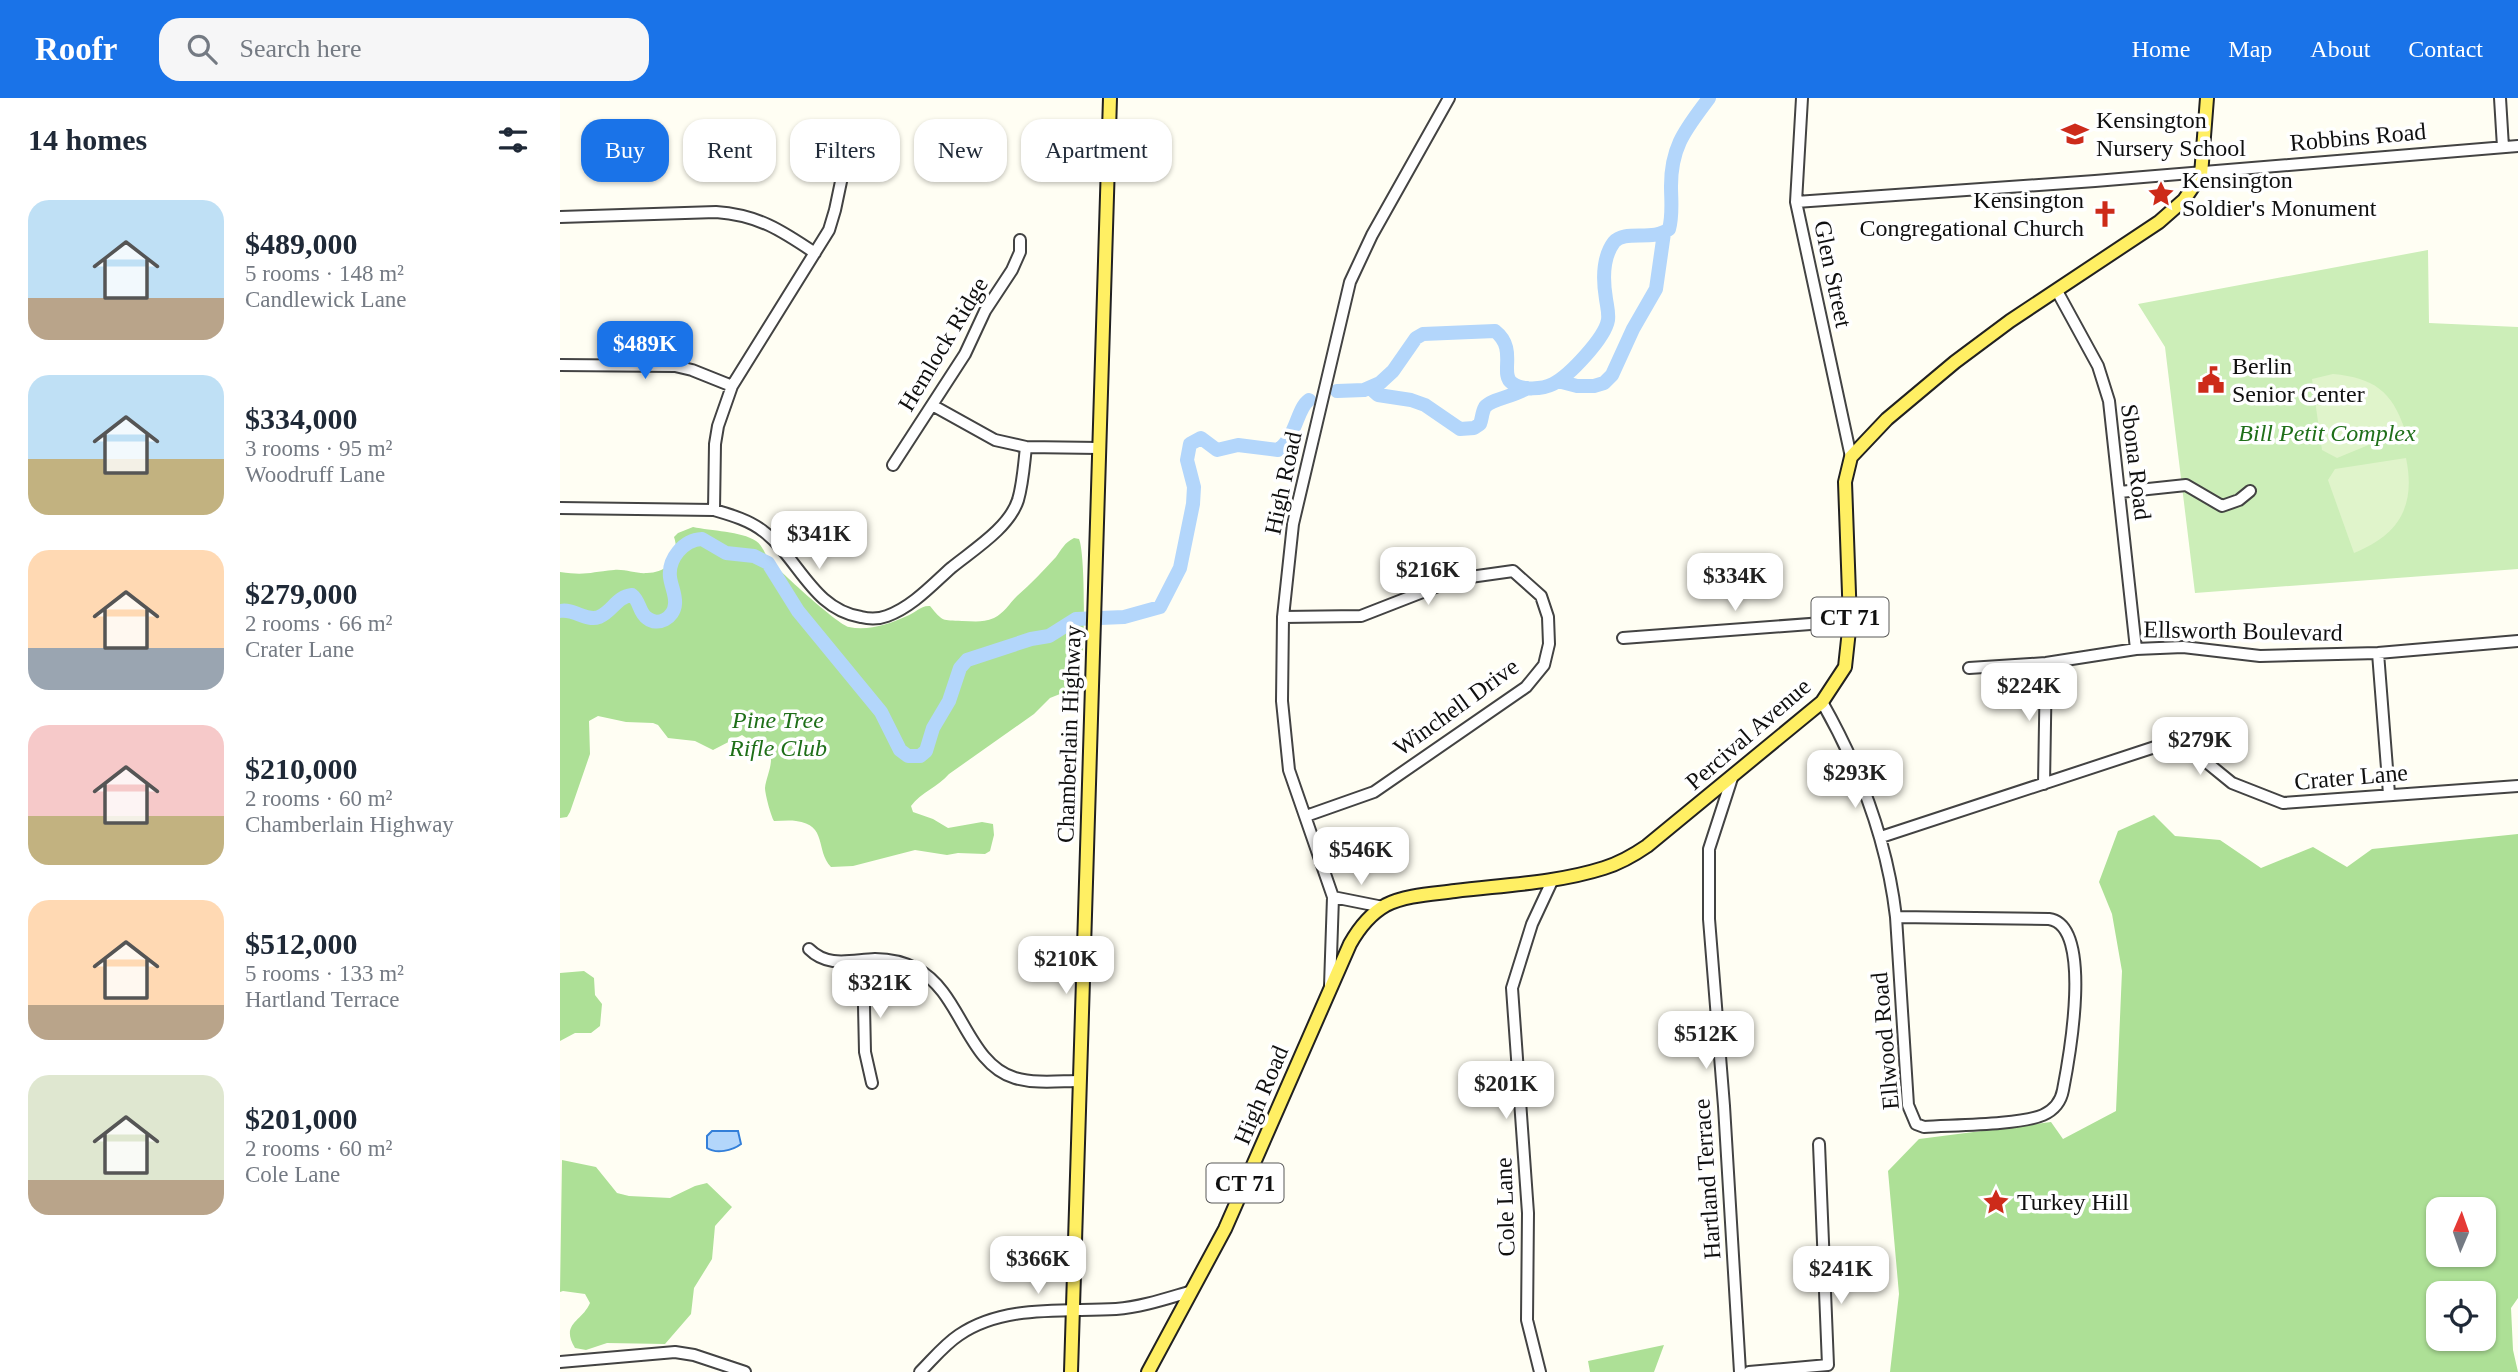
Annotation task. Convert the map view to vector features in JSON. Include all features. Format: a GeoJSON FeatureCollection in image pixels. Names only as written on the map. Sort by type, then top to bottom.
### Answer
{"type":"FeatureCollection","features":[{"type":"Feature","properties":{"kind":"main road","name":"Chamberlain Highway"},"geometry":{"type":"LineString","coordinates":[[1071,1372],[1110,98]]}},
{"type":"Feature","properties":{"kind":"main road"},"geometry":{"type":"LineString","coordinates":[[1851,457],[1887,419],[1955,362],[2010,321],[2160,222],[2191,192],[2202,172],[2207,98]]}},
{"type":"Feature","properties":{"kind":"main road","name":"Percival Avenue"},"geometry":{"type":"LineString","coordinates":[[1330,988],[1360,928],[1383,907],[1393,902],[1432,894],[1553,879],[1605,868],[1627,858],[1647,846],[1732,778],[1822,702],[1845,667],[1850,621],[1844,482],[1851,457]]}},
{"type":"Feature","properties":{"kind":"main road","name":"High Road"},"geometry":{"type":"LineString","coordinates":[[1148,1372],[1225,1228],[1330,988]]}},
{"type":"Feature","properties":{"kind":"street","name":"High Road"},"geometry":{"type":"LineString","coordinates":[[1330,988],[1333,897],[1289,770],[1282,701],[1283,617],[1293,524],[1347,289],[1372,235],[1449,98]]}},
{"type":"Feature","properties":{"kind":"street","name":"Glen Street"},"geometry":{"type":"LineString","coordinates":[[1802,98],[1796,202],[1851,457]]}},
{"type":"Feature","properties":{"kind":"street"},"geometry":{"type":"LineString","coordinates":[[2501,98],[2503,147]]}},
{"type":"Feature","properties":{"kind":"street","name":"Robbins Road"},"geometry":{"type":"LineString","coordinates":[[1796,202],[2518,146]]}},
{"type":"Feature","properties":{"kind":"street"},"geometry":{"type":"LineString","coordinates":[[714,510],[715,444],[718,426],[732,386],[829,230],[841,182]]}},
{"type":"Feature","properties":{"kind":"street"},"geometry":{"type":"LineString","coordinates":[[560,217],[716,212],[740,214],[777,228],[815,253]]}},
{"type":"Feature","properties":{"kind":"street","name":"Hemlock Ridge"},"geometry":{"type":"LineString","coordinates":[[893,465],[965,354],[985,311],[1012,270],[1020,253],[1020,240]]}},
{"type":"Feature","properties":{"kind":"street","name":"Sbona Road"},"geometry":{"type":"LineString","coordinates":[[2057,290],[2098,366],[2109,401],[2136,649]]}},
{"type":"Feature","properties":{"kind":"street"},"geometry":{"type":"LineString","coordinates":[[560,365],[674,366],[732,386]]}},
{"type":"Feature","properties":{"kind":"street"},"geometry":{"type":"LineString","coordinates":[[932,405],[995,440],[1026,447],[1099,448]]}},
{"type":"Feature","properties":{"kind":"street"},"geometry":{"type":"LineString","coordinates":[[560,508],[714,510],[734,515],[764,531],[831,607],[849,615],[885,617],[903,608],[923,592],[1009,516],[1017,502],[1026,447]]}},
{"type":"Feature","properties":{"kind":"street"},"geometry":{"type":"LineString","coordinates":[[2120,492],[2186,485],[2222,506],[2239,500],[2250,491]]}},
{"type":"Feature","properties":{"kind":"street","name":"Winchell Drive"},"geometry":{"type":"LineString","coordinates":[[1283,617],[1361,616],[1456,579],[1513,572],[1541,596],[1548,617],[1549,644],[1544,665],[1526,687],[1374,792],[1306,817]]}},
{"type":"Feature","properties":{"kind":"street"},"geometry":{"type":"LineString","coordinates":[[1623,638],[1850,621]]}},
{"type":"Feature","properties":{"kind":"street","name":"Ellsworth Boulevard"},"geometry":{"type":"LineString","coordinates":[[1969,668],[2046,663],[2136,649],[2182,647],[2260,656],[2378,653],[2518,641]]}},
{"type":"Feature","properties":{"kind":"street"},"geometry":{"type":"LineString","coordinates":[[2378,653],[2389,794]]}},
{"type":"Feature","properties":{"kind":"street"},"geometry":{"type":"LineString","coordinates":[[2044,783],[2046,663]]}},
{"type":"Feature","properties":{"kind":"street","name":"Ellwood Road"},"geometry":{"type":"LineString","coordinates":[[1822,702],[1867,796],[1889,866],[1896,917],[1908,1105],[1916,1124],[1924,1126],[2023,1120],[2043,1115],[2052,1109],[2061,1100],[2075,1017],[2072,941],[2065,927],[2058,921],[2049,919],[1896,917]]}},
{"type":"Feature","properties":{"kind":"street","name":"Crater Lane"},"geometry":{"type":"LineString","coordinates":[[1881,837],[2158,746],[2194,752],[2232,783],[2283,803],[2518,786]]}},
{"type":"Feature","properties":{"kind":"street","name":"Hartland Terrace"},"geometry":{"type":"LineString","coordinates":[[1732,778],[1709,849],[1709,919],[1724,1105],[1740,1372]]}},
{"type":"Feature","properties":{"kind":"street","name":"Cole Lane"},"geometry":{"type":"LineString","coordinates":[[1540,1372],[1527,1321],[1528,1213],[1512,988],[1532,924],[1553,879]]}},
{"type":"Feature","properties":{"kind":"street"},"geometry":{"type":"LineString","coordinates":[[1333,897],[1383,907]]}},
{"type":"Feature","properties":{"kind":"street"},"geometry":{"type":"LineString","coordinates":[[809,948],[821,958],[831,961],[891,960],[904,963],[927,975],[946,995],[990,1062],[1007,1075],[1027,1081],[1080,1081]]}},
{"type":"Feature","properties":{"kind":"street"},"geometry":{"type":"LineString","coordinates":[[863,960],[865,1052],[872,1083]]}},
{"type":"Feature","properties":{"kind":"street"},"geometry":{"type":"LineString","coordinates":[[1749,1372],[1828,1365],[1819,1144]]}},
{"type":"Feature","properties":{"kind":"street"},"geometry":{"type":"LineString","coordinates":[[920,1372],[958,1335],[990,1320],[1010,1315],[1074,1309],[1116,1309],[1143,1305],[1189,1292]]}},
{"type":"Feature","properties":{"kind":"street"},"geometry":{"type":"LineString","coordinates":[[560,1362],[676,1352],[746,1372]]}},
{"type":"Feature","properties":{"kind":"green space","name":"Bill Petit Complex"},"geometry":{"type":"Polygon","coordinates":[[[2428,250],[2429,323],[2518,327],[2518,569],[2195,593],[2165,347],[2138,304],[2428,250]]]}},
{"type":"Feature","properties":{"kind":"green space"},"geometry":{"type":"Polygon","coordinates":[[[2333,374],[2360,379],[2380,389],[2394,405],[2405,430],[2337,458],[2322,450],[2312,379],[2333,374]]]}},
{"type":"Feature","properties":{"kind":"green space"},"geometry":{"type":"Polygon","coordinates":[[[2406,458],[2408,491],[2401,517],[2383,537],[2354,553],[2328,480],[2335,469],[2406,458]]]}},
{"type":"Feature","properties":{"kind":"green space","name":"Pine Tree Rifle Club"},"geometry":{"type":"Polygon","coordinates":[[[693,527],[734,533],[756,541],[768,558],[808,596],[843,624],[856,628],[886,624],[927,606],[947,620],[985,621],[994,618],[1042,572],[1065,544],[1074,538],[1079,539],[1083,566],[1084,611],[1079,684],[1050,698],[1034,714],[949,774],[911,806],[913,812],[948,828],[982,822],[993,824],[994,835],[990,851],[985,854],[947,855],[915,850],[853,866],[831,867],[813,827],[796,821],[774,821],[765,791],[771,755],[765,746],[760,747],[742,735],[713,750],[695,741],[668,738],[658,725],[653,723],[626,722],[598,716],[589,721],[590,754],[570,812],[567,817],[560,818],[560,572],[582,574],[618,570],[643,573],[661,570],[667,567],[674,557],[674,537],[693,527]]]}},
{"type":"Feature","properties":{"kind":"green space"},"geometry":{"type":"Polygon","coordinates":[[[2154,815],[2175,836],[2220,840],[2261,868],[2313,847],[2347,867],[2372,849],[2518,834],[2518,1298],[2511,1308],[2513,1350],[2518,1372],[1890,1372],[1899,1294],[1888,1171],[1919,1139],[2051,1122],[2063,1139],[2116,1111],[2122,971],[2112,914],[2099,882],[2118,831],[2154,815]]]}},
{"type":"Feature","properties":{"kind":"green space"},"geometry":{"type":"Polygon","coordinates":[[[584,971],[594,978],[595,995],[602,1004],[600,1026],[591,1033],[575,1033],[560,1041],[560,973],[584,971]]]}},
{"type":"Feature","properties":{"kind":"green space"},"geometry":{"type":"Polygon","coordinates":[[[562,1160],[596,1167],[617,1193],[670,1198],[707,1183],[732,1207],[715,1226],[712,1259],[694,1288],[691,1314],[665,1344],[607,1343],[586,1350],[575,1348],[571,1340],[571,1328],[590,1303],[585,1294],[560,1292],[562,1160]]]}},
{"type":"Feature","properties":{"kind":"green space"},"geometry":{"type":"Polygon","coordinates":[[[1664,1345],[1654,1372],[1590,1372],[1588,1361],[1664,1345]]]}},
{"type":"Feature","properties":{"kind":"water"},"geometry":{"type":"Polygon","coordinates":[[[712,1131],[738,1131],[741,1144],[724,1151],[711,1150],[707,1148],[707,1136],[712,1131]]]}},
{"type":"Feature","properties":{"kind":"waterway"},"geometry":{"type":"LineString","coordinates":[[1337,391],[1364,390],[1380,383],[1393,371],[1416,338],[1423,334],[1495,331],[1506,345],[1507,374],[1512,383],[1521,387],[1538,388],[1560,380],[1585,356],[1605,328],[1608,315],[1604,270],[1607,255],[1614,242],[1625,236],[1655,235],[1669,229],[1672,172],[1677,148],[1687,128],[1709,98]]}},
{"type":"Feature","properties":{"kind":"waterway"},"geometry":{"type":"LineString","coordinates":[[1558,381],[1577,386],[1594,386],[1604,383],[1612,375],[1633,329],[1656,289],[1664,233]]}},
{"type":"Feature","properties":{"kind":"waterway"},"geometry":{"type":"LineString","coordinates":[[1370,388],[1378,395],[1425,405],[1460,429],[1474,428],[1480,424],[1488,404],[1527,388]]}},
{"type":"Feature","properties":{"kind":"waterway"},"geometry":{"type":"LineString","coordinates":[[560,611],[570,611],[589,618],[599,617],[622,598],[632,595],[644,616],[656,622],[665,620],[672,613],[675,604],[671,564],[683,547],[702,539],[726,553],[754,556],[768,563],[798,611],[881,712],[900,750],[908,756],[920,756],[926,751],[933,728],[949,701],[960,668],[967,660],[1031,639],[1049,636],[1076,619],[1124,617],[1160,607],[1180,568],[1193,504],[1194,487],[1187,460],[1190,444],[1201,438],[1217,450],[1238,445],[1278,450],[1289,438],[1309,400]]}},
{"type":"Feature","properties":{"kind":"place","name":"Kensington Nursery School"},"geometry":{"type":"Point","coordinates":[2075,134]}},
{"type":"Feature","properties":{"kind":"place","name":"Kensington Soldier's Monument"},"geometry":{"type":"Point","coordinates":[2161,194]}},
{"type":"Feature","properties":{"kind":"place","name":"Kensington Congregational Church"},"geometry":{"type":"Point","coordinates":[2105,214]}},
{"type":"Feature","properties":{"kind":"place","name":"Berlin Senior Center"},"geometry":{"type":"Point","coordinates":[2211,380]}},
{"type":"Feature","properties":{"kind":"place","name":"Turkey Hill"},"geometry":{"type":"Point","coordinates":[1996,1202]}}]}
